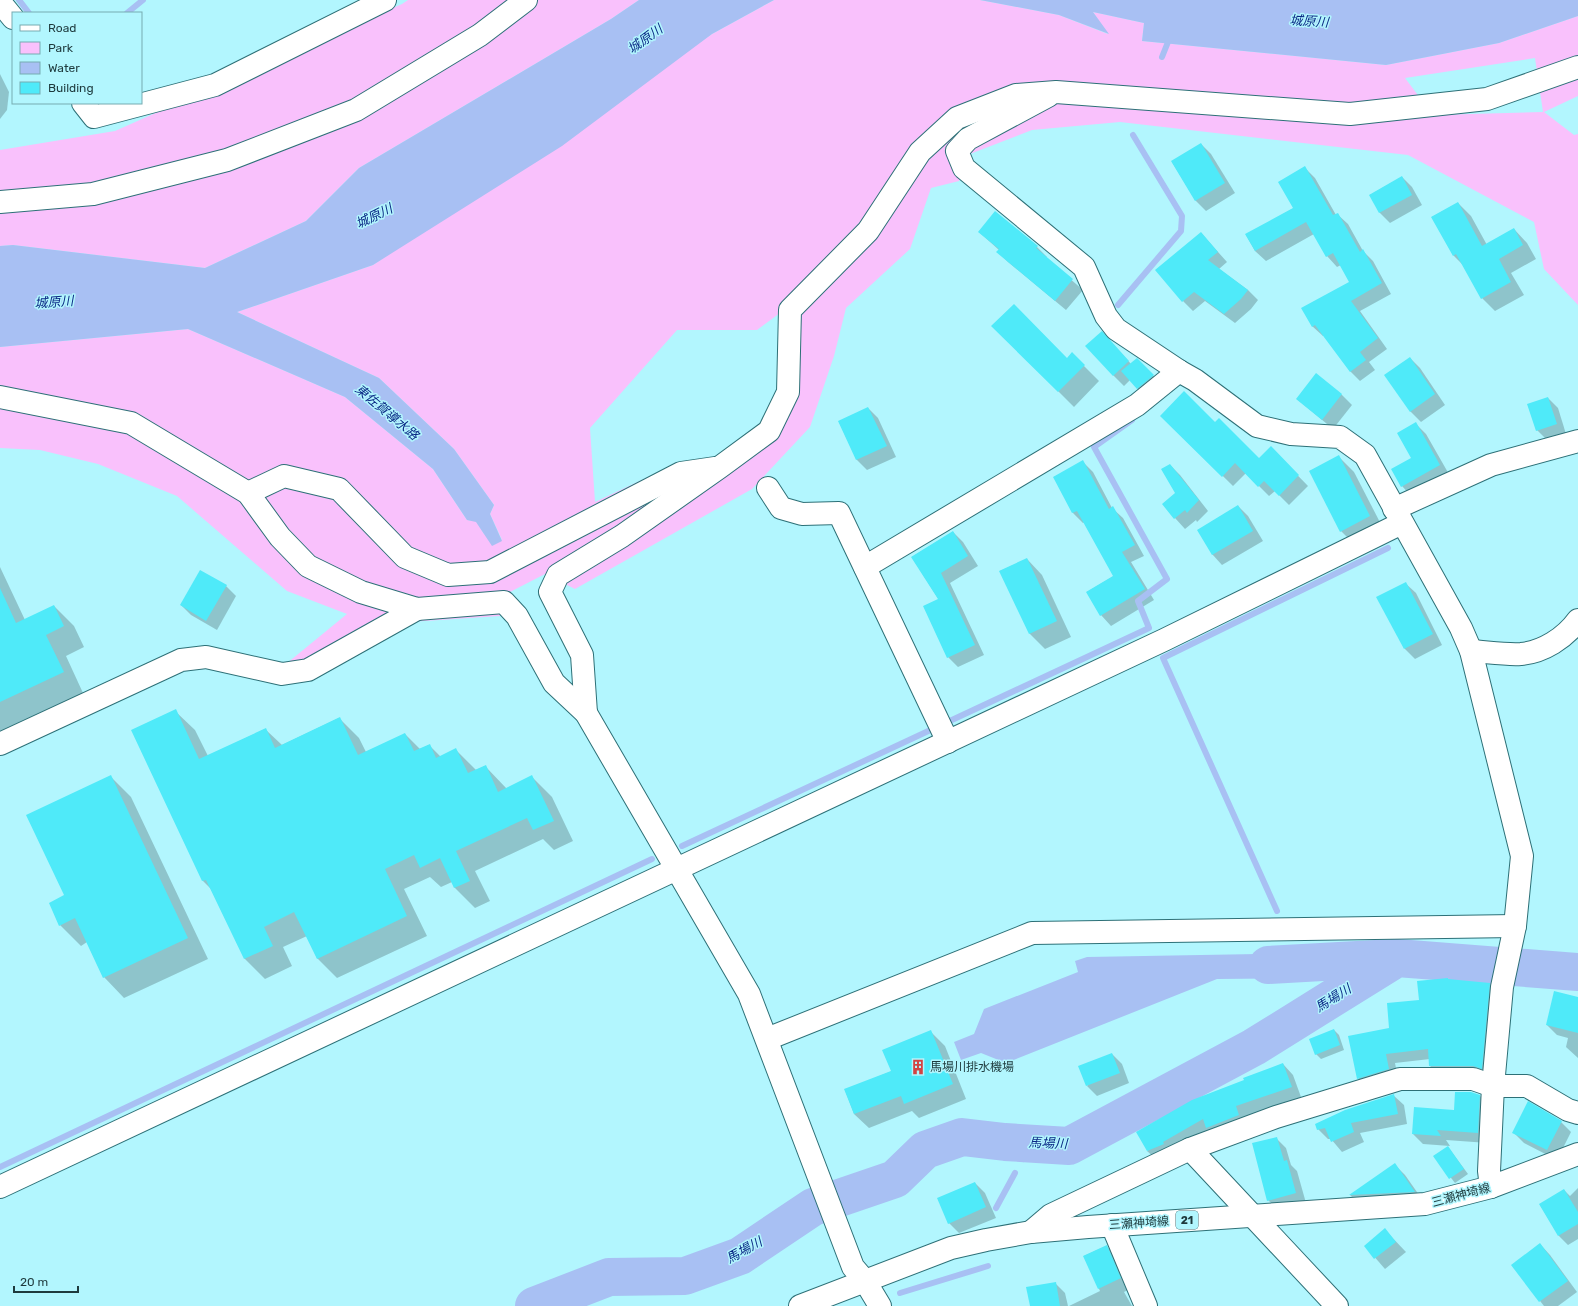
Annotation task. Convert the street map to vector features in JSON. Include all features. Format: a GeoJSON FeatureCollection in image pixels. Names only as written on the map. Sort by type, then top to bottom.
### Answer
{"type":"FeatureCollection","features":[{"type":"Feature","properties":{"kind":"street"},"geometry":{"type":"LineString","coordinates":[[84,104],[94,117],[215,85],[385,0]]}},
{"type":"Feature","properties":{"kind":"street"},"geometry":{"type":"LineString","coordinates":[[0,202],[93,194],[227,160],[356,110],[480,35],[526,0]]}},
{"type":"Feature","properties":{"kind":"street"},"geometry":{"type":"LineString","coordinates":[[0,2],[12,17]]}},
{"type":"Feature","properties":{"kind":"street"},"geometry":{"type":"LineString","coordinates":[[586,713],[582,655],[550,592],[558,575],[622,536],[720,468],[769,431],[788,392],[790,310],[868,231],[920,152],[957,118],[1016,95],[1056,92],[1350,114],[1487,100],[1578,67]]}},
{"type":"Feature","properties":{"kind":"street"},"geometry":{"type":"LineString","coordinates":[[1056,92],[968,138],[957,151],[964,168],[1084,267],[1106,316],[1116,329],[1194,380],[1257,426],[1291,434],[1340,436],[1365,455],[1461,628],[1471,651],[1522,856],[1515,926],[1502,987],[1493,1086],[1488,1171],[1491,1187]]}},
{"type":"Feature","properties":{"kind":"street"},"geometry":{"type":"LineString","coordinates":[[865,567],[1138,405],[1179,371]]}},
{"type":"Feature","properties":{"kind":"street"},"geometry":{"type":"LineString","coordinates":[[0,397],[131,423],[248,493],[280,537],[308,566],[361,592],[417,609],[504,602],[517,616],[554,683],[586,713],[749,994],[852,1267],[864,1281],[880,1306]]}},
{"type":"Feature","properties":{"kind":"street"},"geometry":{"type":"LineString","coordinates":[[0,1187],[1164,640],[1491,465],[1578,441]]}},
{"type":"Feature","properties":{"kind":"street"},"geometry":{"type":"LineString","coordinates":[[248,493],[284,476],[339,489],[404,557],[448,575],[490,572],[681,473],[720,468]]}},
{"type":"Feature","properties":{"kind":"street"},"geometry":{"type":"LineString","coordinates":[[768,488],[780,508],[802,514],[839,514],[948,742]]}},
{"type":"Feature","properties":{"kind":"street"},"geometry":{"type":"LineString","coordinates":[[0,744],[182,660],[206,657],[282,674],[308,670],[417,609]]}},
{"type":"Feature","properties":{"kind":"street"},"geometry":{"type":"LineString","coordinates":[[1471,651],[1521,654],[1544,648],[1571,630],[1578,620]]}},
{"type":"Feature","properties":{"kind":"street"},"geometry":{"type":"LineString","coordinates":[[767,1039],[1032,933],[1515,926]]}},
{"type":"Feature","properties":{"kind":"street"},"geometry":{"type":"LineString","coordinates":[[1031,1232],[1051,1215],[1190,1148],[1276,1117],[1400,1079],[1474,1079],[1493,1086],[1527,1086],[1568,1110],[1578,1113]]}},
{"type":"Feature","properties":{"kind":"street"},"geometry":{"type":"LineString","coordinates":[[1190,1148],[1338,1306]]}},
{"type":"Feature","properties":{"kind":"street","name":"三瀬神埼線"},"geometry":{"type":"LineString","coordinates":[[800,1306],[951,1248],[986,1240],[1031,1232],[1112,1225],[1425,1204],[1491,1187],[1578,1154]]}},
{"type":"Feature","properties":{"kind":"street"},"geometry":{"type":"LineString","coordinates":[[1112,1225],[1146,1306]]}},
{"type":"Feature","properties":{"kind":"green space"},"geometry":{"type":"Polygon","coordinates":[[[408,0],[639,0],[611,19],[359,168],[306,221],[205,268],[13,245],[0,246],[0,150],[115,131],[402,4],[408,0]]]}},
{"type":"Feature","properties":{"kind":"green space"},"geometry":{"type":"Polygon","coordinates":[[[774,0],[980,0],[1059,15],[1108,34],[1093,12],[1144,23],[1142,41],[1386,65],[1499,43],[1578,16],[1578,96],[1544,112],[1574,135],[1578,134],[1578,305],[1544,269],[1534,222],[1408,155],[1120,122],[1032,130],[970,154],[959,181],[931,188],[910,249],[846,308],[834,356],[810,427],[752,489],[575,589],[545,574],[502,596],[500,616],[409,622],[299,681],[286,664],[347,614],[287,591],[177,496],[98,464],[40,450],[0,448],[0,347],[188,329],[345,397],[433,469],[467,520],[476,521],[484,534],[502,540],[490,514],[494,505],[454,449],[379,378],[237,312],[373,265],[712,34],[774,0]],[[1535,58],[1405,78],[1433,115],[1543,112],[1535,58]],[[780,313],[757,330],[677,330],[590,428],[595,502],[678,463],[717,457],[766,421],[779,396],[780,313]]]}},
{"type":"Feature","properties":{"kind":"water"},"geometry":{"type":"Polygon","coordinates":[[[639,0],[774,0],[712,34],[562,146],[373,265],[237,312],[379,378],[454,449],[494,505],[490,514],[502,541],[492,546],[476,522],[467,520],[433,469],[345,397],[188,329],[0,347],[0,246],[13,245],[205,268],[306,221],[359,168],[611,19],[639,0]]]}},
{"type":"Feature","properties":{"kind":"water","name":"城原川"},"geometry":{"type":"Polygon","coordinates":[[[980,0],[1578,0],[1578,16],[1499,43],[1386,65],[1142,41],[1144,23],[1093,12],[1109,34],[1059,15],[980,0]]]}},
{"type":"Feature","properties":{"kind":"water"},"geometry":{"type":"Polygon","coordinates":[[[1322,953],[1314,978],[1217,979],[1006,1063],[981,1053],[961,1060],[954,1042],[974,1034],[984,1009],[1078,972],[1075,961],[1087,957],[1322,953]]]}},
{"type":"Feature","properties":{"kind":"building"},"geometry":{"type":"Polygon","coordinates":[[[1201,143],[1225,183],[1195,201],[1171,161],[1201,143]]]}},
{"type":"Feature","properties":{"kind":"building"},"geometry":{"type":"Polygon","coordinates":[[[1305,166],[1333,215],[1338,213],[1360,252],[1363,249],[1382,283],[1351,301],[1378,338],[1360,352],[1366,360],[1350,372],[1315,325],[1312,327],[1301,308],[1349,282],[1333,253],[1326,257],[1306,222],[1255,251],[1245,234],[1293,208],[1278,182],[1305,166]]]}},
{"type":"Feature","properties":{"kind":"building"},"geometry":{"type":"Polygon","coordinates":[[[1402,176],[1412,195],[1379,213],[1369,195],[1402,176]]]}},
{"type":"Feature","properties":{"kind":"building"},"geometry":{"type":"Polygon","coordinates":[[[1458,202],[1482,246],[1514,228],[1523,245],[1499,259],[1511,282],[1481,299],[1456,254],[1453,256],[1431,217],[1458,202]]]}},
{"type":"Feature","properties":{"kind":"building"},"geometry":{"type":"Polygon","coordinates":[[[995,211],[1038,246],[1036,248],[1073,279],[1055,301],[996,252],[999,249],[978,232],[995,211]]]}},
{"type":"Feature","properties":{"kind":"building"},"geometry":{"type":"Polygon","coordinates":[[[1201,232],[1218,252],[1208,260],[1248,290],[1241,299],[1224,314],[1194,292],[1182,302],[1155,270],[1201,232]]]}},
{"type":"Feature","properties":{"kind":"building"},"geometry":{"type":"Polygon","coordinates":[[[1014,304],[1067,358],[1072,352],[1085,365],[1058,392],[991,326],[1014,304]]]}},
{"type":"Feature","properties":{"kind":"building"},"geometry":{"type":"Polygon","coordinates":[[[1102,331],[1129,361],[1113,376],[1085,346],[1102,331]]]}},
{"type":"Feature","properties":{"kind":"building"},"geometry":{"type":"Polygon","coordinates":[[[1410,357],[1435,394],[1410,412],[1384,375],[1410,357]]]}},
{"type":"Feature","properties":{"kind":"building"},"geometry":{"type":"Polygon","coordinates":[[[1137,358],[1154,375],[1137,389],[1121,371],[1137,358]]]}},
{"type":"Feature","properties":{"kind":"building"},"geometry":{"type":"Polygon","coordinates":[[[1316,373],[1342,394],[1322,420],[1296,399],[1316,373]]]}},
{"type":"Feature","properties":{"kind":"building"},"geometry":{"type":"Polygon","coordinates":[[[1184,391],[1215,422],[1219,418],[1259,458],[1271,446],[1299,475],[1279,496],[1264,481],[1258,487],[1235,463],[1222,477],[1160,416],[1184,391]]]}},
{"type":"Feature","properties":{"kind":"building"},"geometry":{"type":"Polygon","coordinates":[[[1548,397],[1557,424],[1536,431],[1527,404],[1548,397]]]}},
{"type":"Feature","properties":{"kind":"building"},"geometry":{"type":"Polygon","coordinates":[[[868,407],[887,446],[856,460],[838,421],[868,407]]]}},
{"type":"Feature","properties":{"kind":"building"},"geometry":{"type":"Polygon","coordinates":[[[1416,422],[1440,465],[1401,487],[1391,469],[1411,458],[1397,433],[1416,422]]]}},
{"type":"Feature","properties":{"kind":"building"},"geometry":{"type":"Polygon","coordinates":[[[1339,455],[1370,516],[1340,532],[1309,471],[1339,455]]]}},
{"type":"Feature","properties":{"kind":"building"},"geometry":{"type":"Polygon","coordinates":[[[1083,460],[1109,509],[1113,506],[1135,545],[1122,552],[1145,589],[1100,616],[1086,592],[1113,576],[1077,511],[1072,513],[1053,477],[1083,460]]]}},
{"type":"Feature","properties":{"kind":"building"},"geometry":{"type":"Polygon","coordinates":[[[1170,464],[1199,500],[1187,513],[1185,510],[1174,519],[1162,504],[1175,493],[1161,469],[1170,464]]]}},
{"type":"Feature","properties":{"kind":"building"},"geometry":{"type":"Polygon","coordinates":[[[1238,505],[1253,531],[1212,555],[1197,530],[1238,505]]]}},
{"type":"Feature","properties":{"kind":"building"},"geometry":{"type":"Polygon","coordinates":[[[953,531],[968,556],[941,573],[975,645],[947,658],[923,606],[938,599],[911,557],[953,531]]]}},
{"type":"Feature","properties":{"kind":"building"},"geometry":{"type":"Polygon","coordinates":[[[1027,558],[1057,621],[1029,634],[999,571],[1027,558]]]}},
{"type":"Feature","properties":{"kind":"building"},"geometry":{"type":"Polygon","coordinates":[[[200,570],[227,585],[206,621],[180,605],[200,570]]]}},
{"type":"Feature","properties":{"kind":"building"},"geometry":{"type":"Polygon","coordinates":[[[1406,582],[1433,634],[1404,649],[1376,597],[1406,582]]]}},
{"type":"Feature","properties":{"kind":"building"},"geometry":{"type":"Polygon","coordinates":[[[0,588],[16,623],[54,605],[64,626],[46,635],[64,672],[0,702],[0,588]]]}},
{"type":"Feature","properties":{"kind":"building"},"geometry":{"type":"Polygon","coordinates":[[[176,709],[199,759],[266,728],[275,748],[340,717],[358,755],[405,733],[414,751],[430,744],[436,758],[456,748],[468,773],[486,765],[498,792],[532,775],[554,821],[533,830],[527,818],[456,851],[470,881],[454,888],[440,858],[420,868],[414,855],[385,869],[407,916],[317,959],[294,912],[264,927],[273,946],[244,959],[206,880],[202,881],[131,730],[176,709]]]}},
{"type":"Feature","properties":{"kind":"building"},"geometry":{"type":"Polygon","coordinates":[[[111,775],[188,938],[103,978],[75,918],[59,926],[49,903],[64,895],[26,815],[111,775]]]}},
{"type":"Feature","properties":{"kind":"building"},"geometry":{"type":"Polygon","coordinates":[[[1448,978],[1490,983],[1482,1069],[1473,1066],[1429,1066],[1428,1049],[1386,1054],[1389,1069],[1357,1079],[1348,1036],[1389,1028],[1387,1003],[1419,1000],[1417,981],[1448,978]]]}},
{"type":"Feature","properties":{"kind":"building"},"geometry":{"type":"Polygon","coordinates":[[[1554,991],[1578,997],[1578,1033],[1546,1025],[1554,991]]]}},
{"type":"Feature","properties":{"kind":"building"},"geometry":{"type":"Polygon","coordinates":[[[1334,1029],[1340,1045],[1315,1055],[1309,1039],[1334,1029]]]}},
{"type":"Feature","properties":{"kind":"building","name":"馬場川排水機場"},"geometry":{"type":"Polygon","coordinates":[[[931,1030],[953,1084],[904,1104],[901,1096],[854,1114],[844,1089],[891,1071],[882,1050],[931,1030]]]}},
{"type":"Feature","properties":{"kind":"building"},"geometry":{"type":"Polygon","coordinates":[[[1112,1053],[1120,1073],[1086,1086],[1078,1066],[1112,1053]]]}},
{"type":"Feature","properties":{"kind":"building"},"geometry":{"type":"Polygon","coordinates":[[[1283,1063],[1292,1087],[1236,1106],[1239,1115],[1206,1128],[1203,1119],[1163,1142],[1164,1144],[1147,1151],[1136,1132],[1192,1100],[1283,1063]]]}},
{"type":"Feature","properties":{"kind":"building"},"geometry":{"type":"Polygon","coordinates":[[[1455,1092],[1471,1092],[1480,1095],[1478,1133],[1437,1130],[1441,1136],[1412,1134],[1414,1107],[1454,1110],[1455,1092]]]}},
{"type":"Feature","properties":{"kind":"building"},"geometry":{"type":"Polygon","coordinates":[[[1394,1094],[1398,1114],[1351,1123],[1354,1132],[1331,1142],[1325,1128],[1317,1130],[1315,1124],[1345,1110],[1394,1094]]]}},
{"type":"Feature","properties":{"kind":"building"},"geometry":{"type":"Polygon","coordinates":[[[1528,1101],[1562,1121],[1547,1150],[1512,1133],[1528,1101]]]}},
{"type":"Feature","properties":{"kind":"building"},"geometry":{"type":"Polygon","coordinates":[[[1277,1137],[1284,1161],[1287,1160],[1296,1193],[1267,1201],[1252,1143],[1277,1137]]]}},
{"type":"Feature","properties":{"kind":"building"},"geometry":{"type":"Polygon","coordinates":[[[1448,1146],[1464,1169],[1449,1179],[1433,1156],[1448,1146]]]}},
{"type":"Feature","properties":{"kind":"building"},"geometry":{"type":"Polygon","coordinates":[[[1395,1163],[1415,1192],[1349,1195],[1395,1163]]]}},
{"type":"Feature","properties":{"kind":"building"},"geometry":{"type":"Polygon","coordinates":[[[975,1182],[986,1207],[948,1224],[937,1198],[975,1182]]]}},
{"type":"Feature","properties":{"kind":"building"},"geometry":{"type":"Polygon","coordinates":[[[1564,1189],[1578,1212],[1578,1224],[1558,1236],[1539,1204],[1564,1189]]]}},
{"type":"Feature","properties":{"kind":"building"},"geometry":{"type":"Polygon","coordinates":[[[1385,1228],[1396,1242],[1374,1259],[1364,1246],[1385,1228]]]}},
{"type":"Feature","properties":{"kind":"building"},"geometry":{"type":"Polygon","coordinates":[[[1540,1243],[1568,1281],[1539,1302],[1511,1265],[1540,1243]]]}},
{"type":"Feature","properties":{"kind":"building"},"geometry":{"type":"Polygon","coordinates":[[[1107,1245],[1121,1278],[1098,1289],[1083,1256],[1107,1245]]]}},
{"type":"Feature","properties":{"kind":"building"},"geometry":{"type":"Polygon","coordinates":[[[1056,1282],[1060,1306],[1030,1306],[1026,1287],[1056,1282]]]}},
{"type":"Feature","properties":{"kind":"waterway"},"geometry":{"type":"LineString","coordinates":[[19,0],[28,12]]}},
{"type":"Feature","properties":{"kind":"waterway"},"geometry":{"type":"LineString","coordinates":[[128,12],[143,0]]}},
{"type":"Feature","properties":{"kind":"waterway"},"geometry":{"type":"LineString","coordinates":[[1162,57],[1170,37]]}},
{"type":"Feature","properties":{"kind":"waterway"},"geometry":{"type":"LineString","coordinates":[[1118,305],[1181,231],[1182,216],[1133,135]]}},
{"type":"Feature","properties":{"kind":"waterway"},"geometry":{"type":"LineString","coordinates":[[682,846],[1149,628],[1138,601],[1167,579],[1094,447],[1132,420]]}},
{"type":"Feature","properties":{"kind":"waterway"},"geometry":{"type":"LineString","coordinates":[[1277,911],[1163,658],[1388,548]]}},
{"type":"Feature","properties":{"kind":"waterway"},"geometry":{"type":"LineString","coordinates":[[0,1167],[652,859]]}},
{"type":"Feature","properties":{"kind":"waterway"},"geometry":{"type":"LineString","coordinates":[[1268,965],[1394,958]]}},
{"type":"Feature","properties":{"kind":"waterway","name":"馬場川"},"geometry":{"type":"LineString","coordinates":[[534,1306],[609,1277],[685,1276],[740,1256],[813,1207],[895,1179],[925,1150],[962,1137],[1005,1142],[1069,1146],[1254,1047],[1397,958],[1578,972]]}},
{"type":"Feature","properties":{"kind":"waterway"},"geometry":{"type":"LineString","coordinates":[[1023,1159],[1031,1144]]}},
{"type":"Feature","properties":{"kind":"waterway"},"geometry":{"type":"LineString","coordinates":[[996,1208],[1015,1173]]}},
{"type":"Feature","properties":{"kind":"waterway"},"geometry":{"type":"LineString","coordinates":[[900,1293],[988,1266]]}},
{"type":"Feature","properties":{"kind":"place","name":"馬場川排水機場"},"geometry":{"type":"Point","coordinates":[918,1067]}},
{"type":"Feature","properties":{"kind":"water label","name":"東佐賀導水路"},"geometry":{"type":"Point","coordinates":[387,412]}}]}
